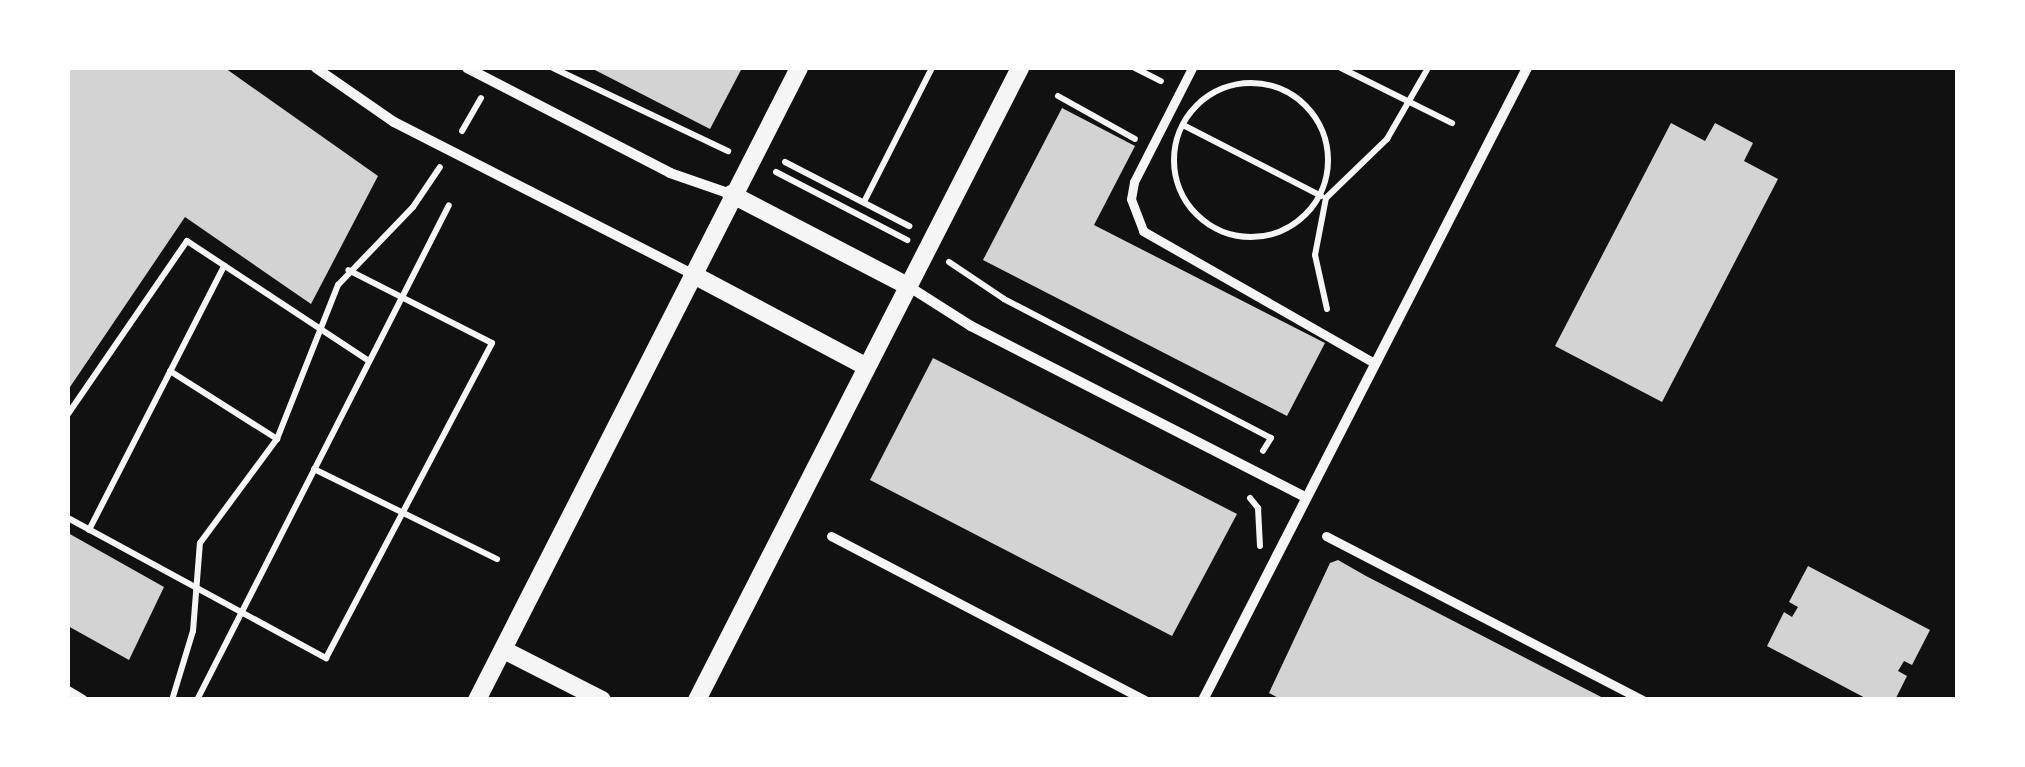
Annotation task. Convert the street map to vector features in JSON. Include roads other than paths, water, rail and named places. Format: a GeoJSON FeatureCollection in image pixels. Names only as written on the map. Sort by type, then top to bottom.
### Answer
{"type":"FeatureCollection","features":[{"type":"Feature","properties":{"kind":"street"},"geometry":{"type":"LineString","coordinates":[[316,68],[450,151],[865,366]]}},
{"type":"Feature","properties":{"kind":"street"},"geometry":{"type":"LineString","coordinates":[[467,68],[670,173],[731,194],[908,286],[971,326],[1305,496]]}},
{"type":"Feature","properties":{"kind":"street"},"geometry":{"type":"LineString","coordinates":[[477,700],[798,68]]}},
{"type":"Feature","properties":{"kind":"street"},"geometry":{"type":"LineString","coordinates":[[696,700],[1020,68]]}},
{"type":"Feature","properties":{"kind":"street"},"geometry":{"type":"LineString","coordinates":[[1192,68],[1150,147],[1131,199],[1143,231],[1374,363]]}},
{"type":"Feature","properties":{"kind":"street"},"geometry":{"type":"LineString","coordinates":[[1203,700],[1527,68]]}},
{"type":"Feature","properties":{"kind":"street"},"geometry":{"type":"LineString","coordinates":[[831,536],[1145,700]]}},
{"type":"Feature","properties":{"kind":"street"},"geometry":{"type":"LineString","coordinates":[[1326,536],[1643,700]]}},
{"type":"Feature","properties":{"kind":"street"},"geometry":{"type":"LineString","coordinates":[[504,650],[602,700]]}},
{"type":"Feature","properties":{"kind":"street"},"geometry":{"type":"LineString","coordinates":[[68,691],[82,700]]}}]}
